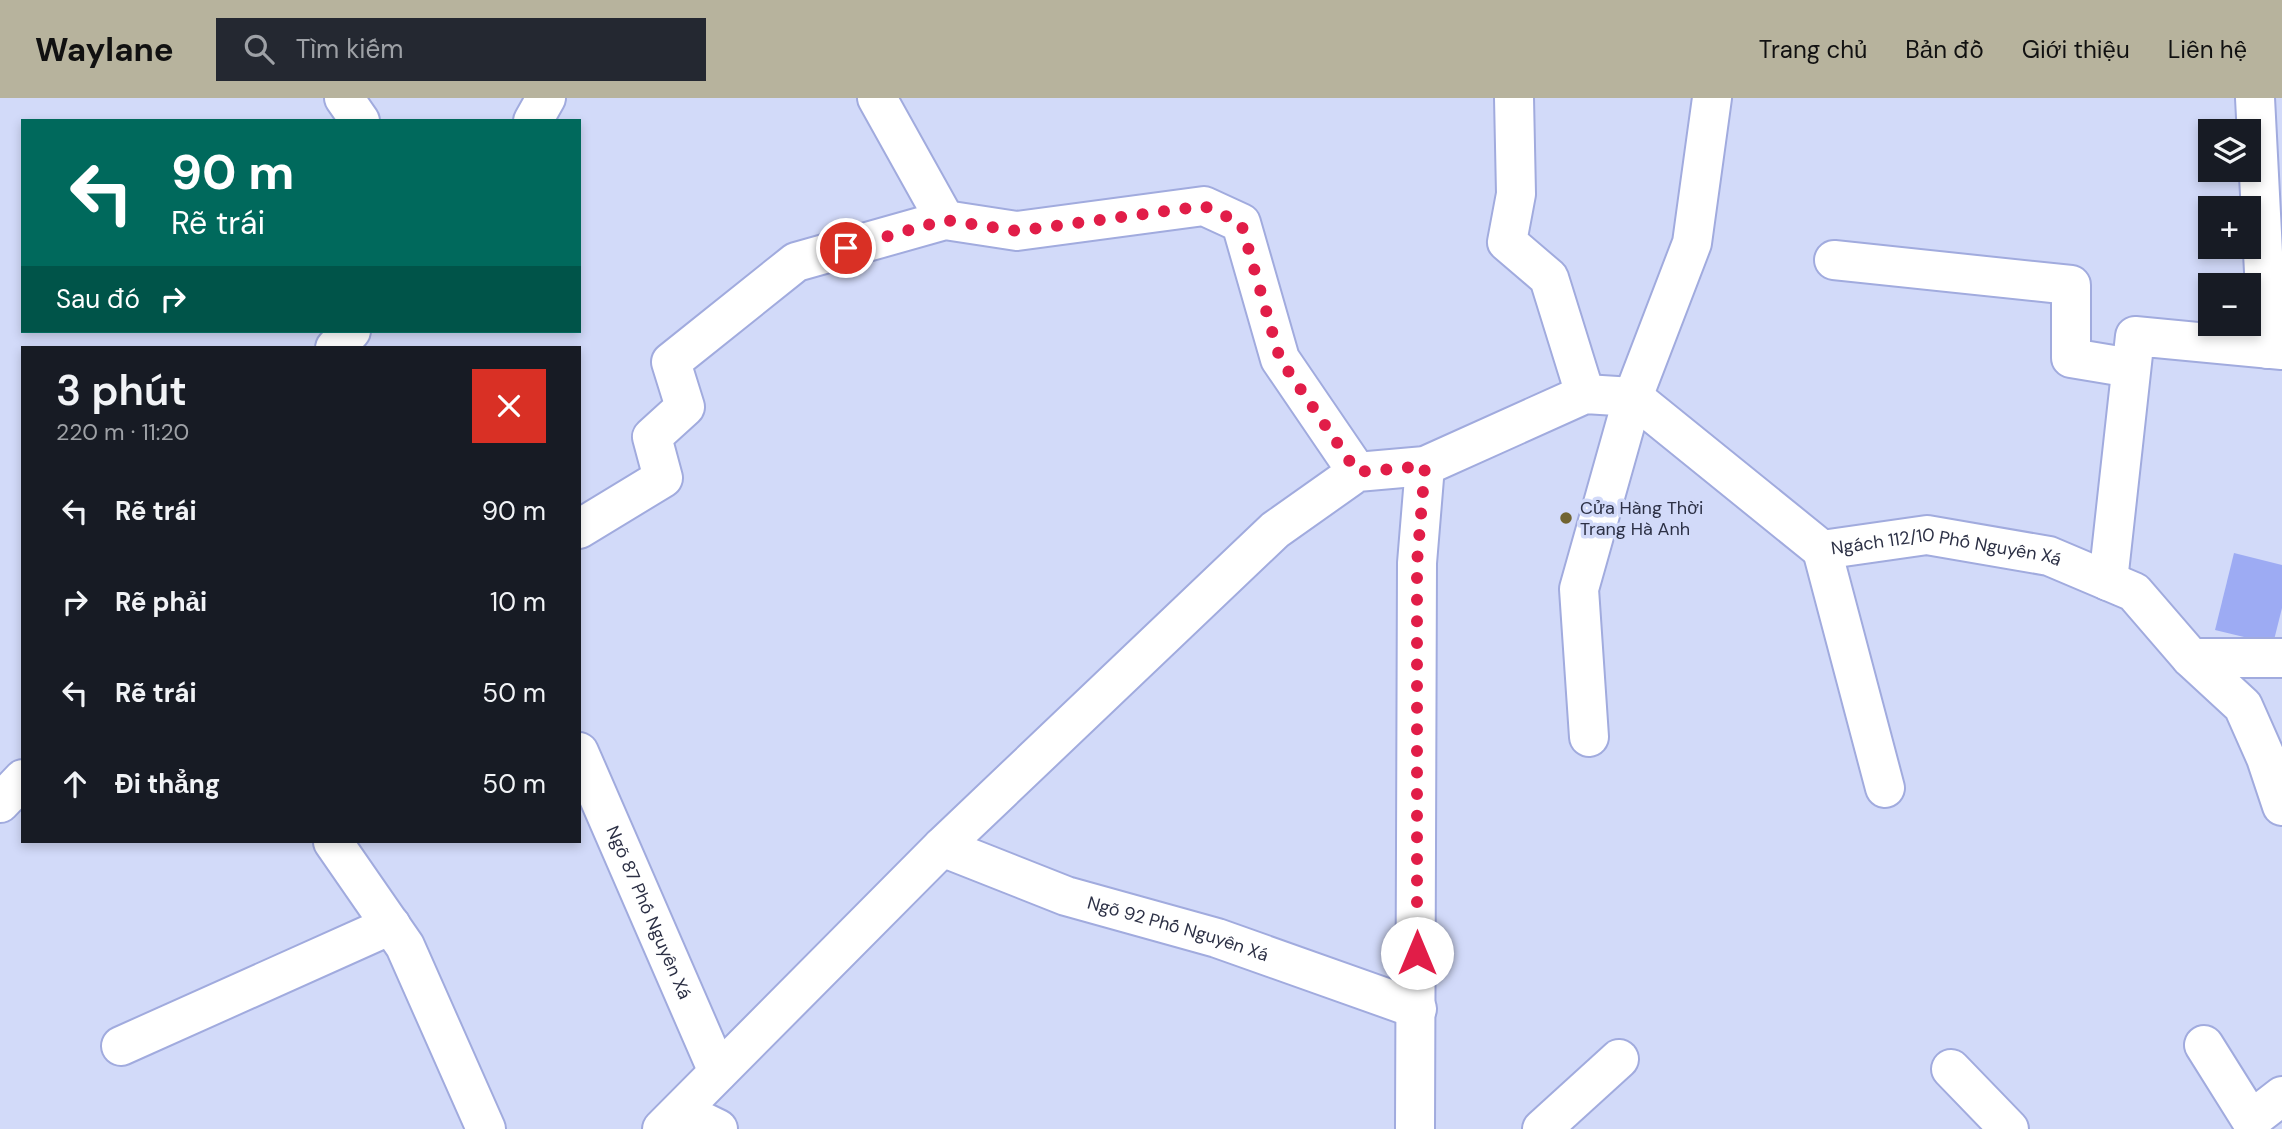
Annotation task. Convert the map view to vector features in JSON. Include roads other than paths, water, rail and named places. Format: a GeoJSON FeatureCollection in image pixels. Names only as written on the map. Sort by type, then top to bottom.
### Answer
{"type":"FeatureCollection","features":[{"type":"Feature","properties":{"kind":"street"},"geometry":{"type":"LineString","coordinates":[[344,98],[359,119]]}},
{"type":"Feature","properties":{"kind":"street"},"geometry":{"type":"LineString","coordinates":[[534,119],[546,98]]}},
{"type":"Feature","properties":{"kind":"street"},"geometry":{"type":"LineString","coordinates":[[877,98],[945,220]]}},
{"type":"Feature","properties":{"kind":"street"},"geometry":{"type":"LineString","coordinates":[[1514,98],[1516,194],[1507,242],[1549,278],[1585,394]]}},
{"type":"Feature","properties":{"kind":"street"},"geometry":{"type":"LineString","coordinates":[[1589,737],[1579,589],[1633,397],[1692,243],[1712,98]]}},
{"type":"Feature","properties":{"kind":"street"},"geometry":{"type":"LineString","coordinates":[[1834,260],[2071,285],[2071,358],[2133,352],[2275,349],[2255,98]]}},
{"type":"Feature","properties":{"kind":"street"},"geometry":{"type":"LineString","coordinates":[[581,528],[663,478],[652,438],[685,407],[671,362],[796,262],[945,220],[1017,231],[1204,206],[1241,223],[1280,359],[1357,472]]}},
{"type":"Feature","properties":{"kind":"street"},"geometry":{"type":"LineString","coordinates":[[337,346],[349,333]]}},
{"type":"Feature","properties":{"kind":"street"},"geometry":{"type":"LineString","coordinates":[[2108,581],[2133,352]]}},
{"type":"Feature","properties":{"kind":"street"},"geometry":{"type":"LineString","coordinates":[[672,1120],[942,848],[1275,530],[1357,472],[1425,466],[1585,394],[1633,397]]}},
{"type":"Feature","properties":{"kind":"street","name":"Ngách 112/10 Phố Nguyên Xá"},"geometry":{"type":"LineString","coordinates":[[1633,397],[1822,550],[1927,535],[2049,556],[2134,592],[2191,658],[2243,706],[2266,758],[2282,806]]}},
{"type":"Feature","properties":{"kind":"street"},"geometry":{"type":"LineString","coordinates":[[1415,1129],[1417,563],[1425,466]]}},
{"type":"Feature","properties":{"kind":"street"},"geometry":{"type":"LineString","coordinates":[[1822,550],[1885,789]]}},
{"type":"Feature","properties":{"kind":"street"},"geometry":{"type":"LineString","coordinates":[[2191,658],[2282,658]]}},
{"type":"Feature","properties":{"kind":"street","name":"Ngõ 87 Phố Nguyên Xá"},"geometry":{"type":"LineString","coordinates":[[581,757],[718,1072]]}},
{"type":"Feature","properties":{"kind":"street"},"geometry":{"type":"LineString","coordinates":[[0,803],[21,781]]}},
{"type":"Feature","properties":{"kind":"street"},"geometry":{"type":"LineString","coordinates":[[349,847],[405,946],[486,1129]]}},
{"type":"Feature","properties":{"kind":"street","name":"Ngõ 92 Phố Nguyên Xá"},"geometry":{"type":"LineString","coordinates":[[942,848],[1066,895],[1217,938],[1416,1009]]}},
{"type":"Feature","properties":{"kind":"street"},"geometry":{"type":"LineString","coordinates":[[121,1046],[391,925]]}},
{"type":"Feature","properties":{"kind":"street"},"geometry":{"type":"LineString","coordinates":[[2204,1045],[2251,1120],[2282,1097]]}},
{"type":"Feature","properties":{"kind":"street"},"geometry":{"type":"LineString","coordinates":[[1542,1129],[1619,1059]]}},
{"type":"Feature","properties":{"kind":"street"},"geometry":{"type":"LineString","coordinates":[[1951,1069],[2009,1129]]}},
{"type":"Feature","properties":{"kind":"street"},"geometry":{"type":"LineString","coordinates":[[672,1120],[718,1129]]}},
{"type":"Feature","properties":{"kind":"place","name":"Cửa Hàng Thời Trang Hà Anh"},"geometry":{"type":"Point","coordinates":[1566,518]}}]}
